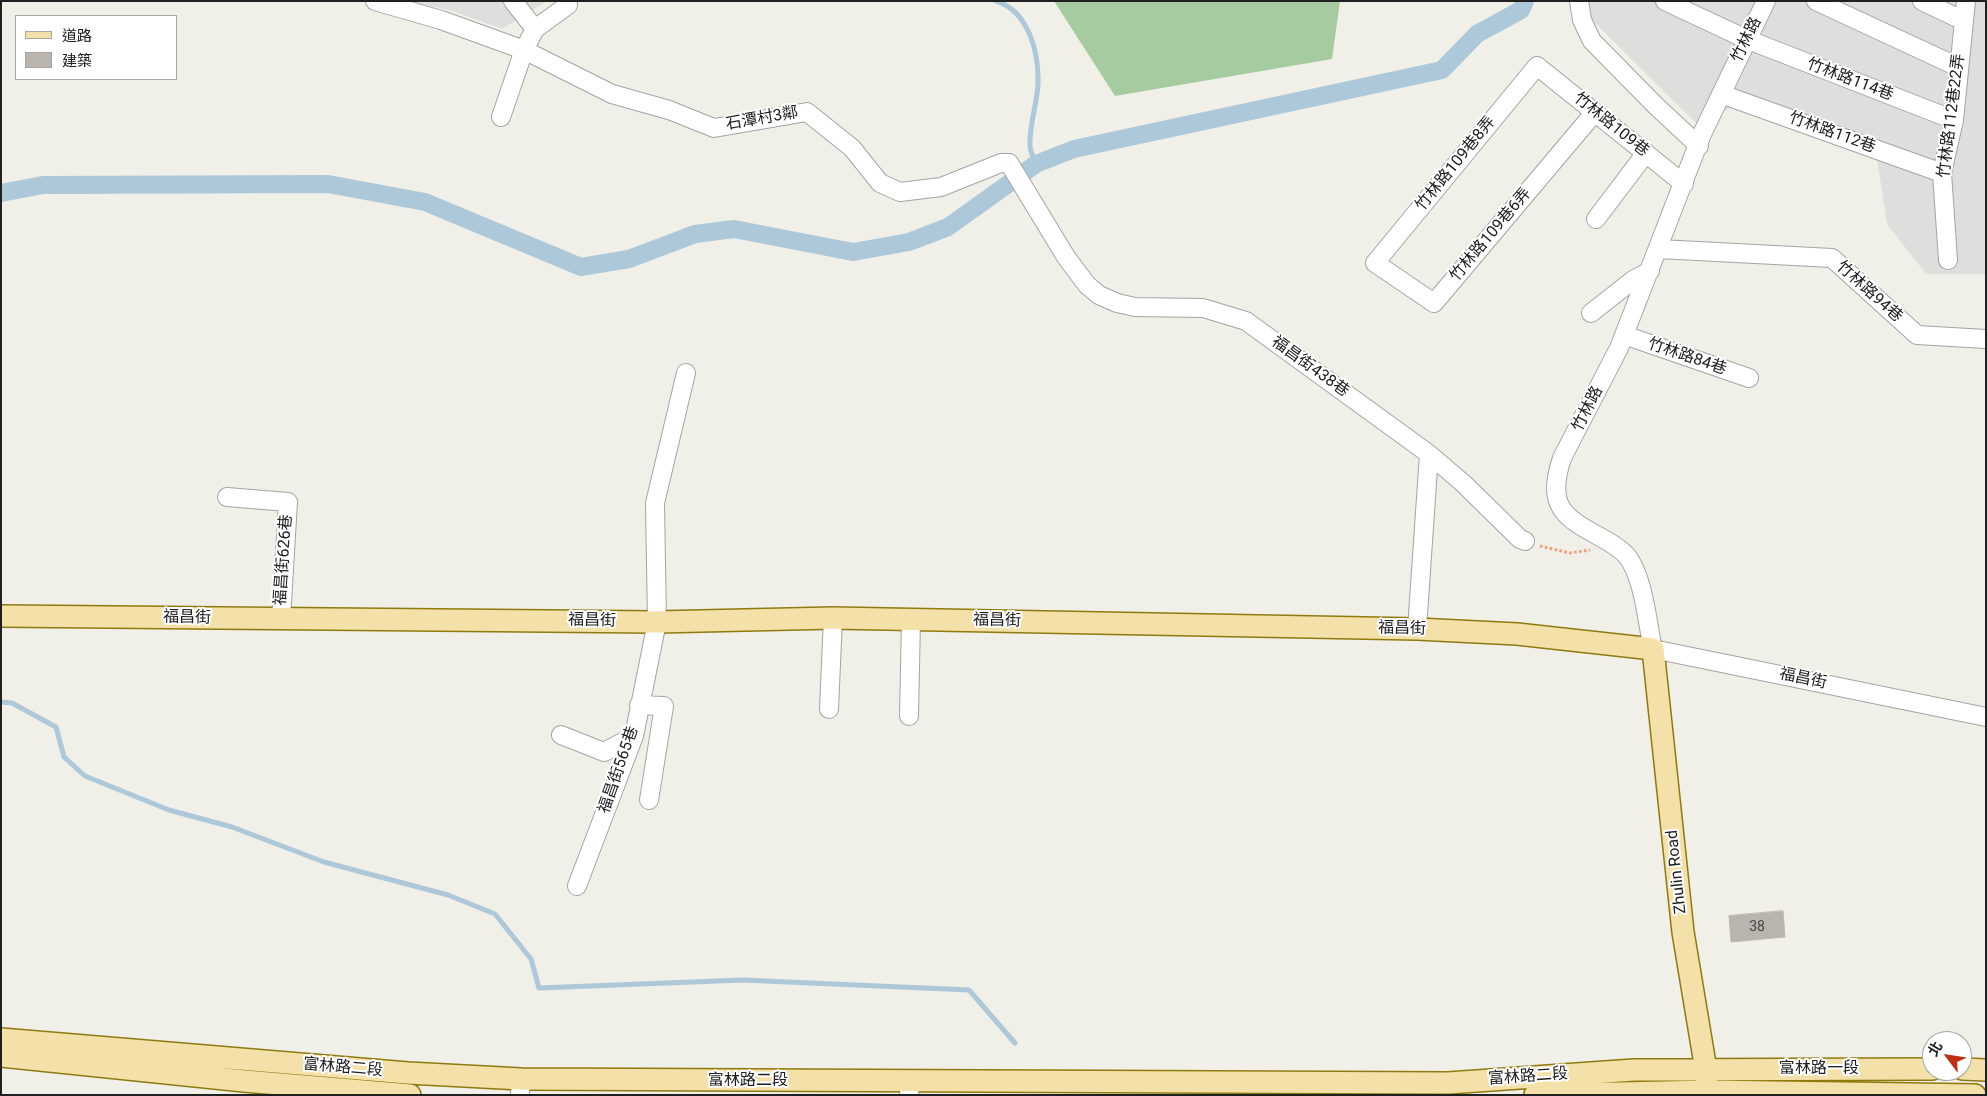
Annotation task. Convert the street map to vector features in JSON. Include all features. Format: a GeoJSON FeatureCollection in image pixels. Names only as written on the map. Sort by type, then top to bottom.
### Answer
{"type":"FeatureCollection","features":[{"type":"Feature","properties":{"kind":"main road","name":"福昌街"},"geometry":{"type":"LineString","coordinates":[[1,616],[657,622],[833,618],[1417,629],[1517,634],[1653,648]]}},
{"type":"Feature","properties":{"kind":"main road","name":"Zhulin Road"},"geometry":{"type":"LineString","coordinates":[[1653,648],[1683,932],[1707,1085]]}},
{"type":"Feature","properties":{"kind":"main road","name":"富林路二段"},"geometry":{"type":"LineString","coordinates":[[1,1038],[346,1068],[520,1087],[999,1088],[1448,1083],[1634,1070],[1707,1085]]}},
{"type":"Feature","properties":{"kind":"main road","name":"富林路二段"},"geometry":{"type":"LineString","coordinates":[[1,1056],[410,1095]]}},
{"type":"Feature","properties":{"kind":"main road"},"geometry":{"type":"LineString","coordinates":[[346,1068],[346,1090]]}},
{"type":"Feature","properties":{"kind":"main road","name":"富林路一段"},"geometry":{"type":"LineString","coordinates":[[1707,1085],[1922,1070]]}},
{"type":"Feature","properties":{"kind":"main road"},"geometry":{"type":"LineString","coordinates":[[1972,1070],[1986,1070]]}},
{"type":"Feature","properties":{"kind":"main road","name":"富林路一段"},"geometry":{"type":"LineString","coordinates":[[1707,1085],[1975,1095]]}},
{"type":"Feature","properties":{"kind":"main road","name":"富林路二段"},"geometry":{"type":"LineString","coordinates":[[1535,1095],[1707,1085]]}},
{"type":"Feature","properties":{"kind":"street","name":"石潭村3鄰"},"geometry":{"type":"LineString","coordinates":[[375,1],[441,20],[524,50],[612,94],[669,110],[714,128],[807,112],[852,148],[880,183],[900,192],[941,187],[1001,163],[1009,163],[1045,221]]}},
{"type":"Feature","properties":{"kind":"street"},"geometry":{"type":"LineString","coordinates":[[513,1],[535,29]]}},
{"type":"Feature","properties":{"kind":"street"},"geometry":{"type":"LineString","coordinates":[[1579,1],[1582,20],[1592,42],[1649,99],[1701,140]]}},
{"type":"Feature","properties":{"kind":"street","name":"竹林路114巷"},"geometry":{"type":"LineString","coordinates":[[1665,1],[1746,39],[1954,120]]}},
{"type":"Feature","properties":{"kind":"street","name":"竹林路"},"geometry":{"type":"LineString","coordinates":[[1653,648],[1638,578],[1628,557],[1617,546],[1571,520],[1560,510],[1556,476],[1562,458],[1624,335],[1701,140],[1746,39],[1766,1]]}},
{"type":"Feature","properties":{"kind":"street"},"geometry":{"type":"LineString","coordinates":[[1816,1],[1958,67]]}},
{"type":"Feature","properties":{"kind":"street"},"geometry":{"type":"LineString","coordinates":[[1922,1],[1964,22]]}},
{"type":"Feature","properties":{"kind":"street","name":"竹林路112巷22弄"},"geometry":{"type":"LineString","coordinates":[[1948,260],[1942,173],[1954,120],[1966,1]]}},
{"type":"Feature","properties":{"kind":"street"},"geometry":{"type":"LineString","coordinates":[[501,117],[524,50],[535,29],[569,2]]}},
{"type":"Feature","properties":{"kind":"street","name":"竹林路109巷"},"geometry":{"type":"LineString","coordinates":[[1538,66],[1684,184]]}},
{"type":"Feature","properties":{"kind":"street","name":"竹林路109巷8弄"},"geometry":{"type":"LineString","coordinates":[[1375,263],[1538,66]]}},
{"type":"Feature","properties":{"kind":"street","name":"竹林路112巷"},"geometry":{"type":"LineString","coordinates":[[1721,94],[1942,173]]}},
{"type":"Feature","properties":{"kind":"street","name":"竹林路109巷6弄"},"geometry":{"type":"LineString","coordinates":[[1375,263],[1434,303],[1595,112]]}},
{"type":"Feature","properties":{"kind":"street"},"geometry":{"type":"LineString","coordinates":[[1596,219],[1646,153]]}},
{"type":"Feature","properties":{"kind":"street","name":"福昌街438巷"},"geometry":{"type":"LineString","coordinates":[[1045,221],[1087,285],[1100,295],[1117,303],[1135,307],[1203,308],[1246,321],[1429,454],[1464,484],[1520,539],[1525,541]]}},
{"type":"Feature","properties":{"kind":"street","name":"竹林路94巷"},"geometry":{"type":"LineString","coordinates":[[1659,249],[1832,258],[1917,335],[1986,339]]}},
{"type":"Feature","properties":{"kind":"street"},"geometry":{"type":"LineString","coordinates":[[1591,313],[1633,280],[1650,271]]}},
{"type":"Feature","properties":{"kind":"street","name":"竹林路84巷"},"geometry":{"type":"LineString","coordinates":[[1624,335],[1749,378]]}},
{"type":"Feature","properties":{"kind":"street","name":"福昌街565巷"},"geometry":{"type":"LineString","coordinates":[[577,886],[634,736],[657,622],[655,503],[686,373]]}},
{"type":"Feature","properties":{"kind":"street"},"geometry":{"type":"LineString","coordinates":[[1417,629],[1429,454]]}},
{"type":"Feature","properties":{"kind":"street","name":"福昌街626巷"},"geometry":{"type":"LineString","coordinates":[[227,497],[288,502],[281,619]]}},
{"type":"Feature","properties":{"kind":"street"},"geometry":{"type":"LineString","coordinates":[[829,709],[833,618]]}},
{"type":"Feature","properties":{"kind":"street"},"geometry":{"type":"LineString","coordinates":[[909,716],[910,620]]}},
{"type":"Feature","properties":{"kind":"street","name":"福昌街"},"geometry":{"type":"LineString","coordinates":[[1653,648],[1986,716]]}},
{"type":"Feature","properties":{"kind":"street"},"geometry":{"type":"LineString","coordinates":[[639,704],[664,706],[649,800]]}},
{"type":"Feature","properties":{"kind":"street"},"geometry":{"type":"LineString","coordinates":[[561,735],[604,752],[634,736]]}},
{"type":"Feature","properties":{"kind":"path"},"geometry":{"type":"LineString","coordinates":[[1525,541],[1570,553],[1617,546]]}},
{"type":"Feature","properties":{"kind":"shaded area"},"geometry":{"type":"Polygon","coordinates":[[[405,1],[547,1],[502,29],[450,10],[405,1]]]}},
{"type":"Feature","properties":{"kind":"shaded area"},"geometry":{"type":"Polygon","coordinates":[[[1585,1],[1986,1],[1986,274],[1926,274],[1887,224],[1877,159],[1734,106],[1698,125],[1582,10],[1585,1]]]}},
{"type":"Feature","properties":{"kind":"green space"},"geometry":{"type":"Polygon","coordinates":[[[1054,1],[1340,1],[1332,59],[1115,96],[1054,1]]]}},
{"type":"Feature","properties":{"kind":"building"},"geometry":{"type":"Polygon","coordinates":[[[1783,911],[1785,937],[1731,942],[1729,916],[1783,911]]]}},
{"type":"Feature","properties":{"kind":"waterway"},"geometry":{"type":"LineString","coordinates":[[996,1],[1007,6],[1017,14],[1024,23],[1034,47],[1038,84],[1030,146],[1036,164]]}},
{"type":"Feature","properties":{"kind":"waterway"},"geometry":{"type":"LineString","coordinates":[[1,193],[43,185],[328,184],[425,202],[581,267],[629,259],[695,234],[734,229],[853,252],[909,242],[948,227],[1036,164],[1074,149],[1442,70],[1477,34],[1521,10],[1525,1]]}},
{"type":"Feature","properties":{"kind":"waterway"},"geometry":{"type":"LineString","coordinates":[[1,702],[12,703],[56,727],[64,757],[85,776],[169,810],[232,827],[324,862],[448,895],[495,914],[531,959],[539,988],[743,980],[969,990],[1015,1043]]}}]}
